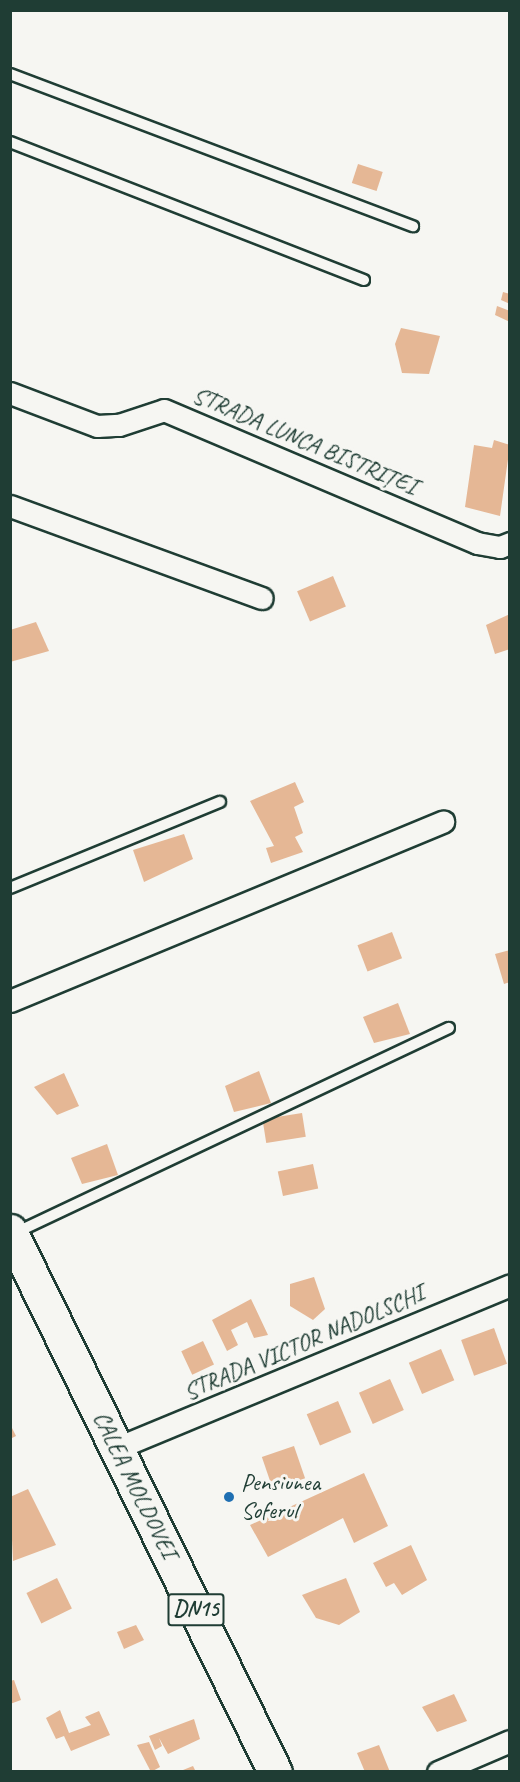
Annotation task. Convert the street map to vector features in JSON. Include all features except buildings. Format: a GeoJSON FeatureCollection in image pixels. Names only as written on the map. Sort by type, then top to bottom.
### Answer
{"type":"FeatureCollection","features":[{"type":"Feature","properties":{"kind":"main road","name":"CALEA MOLDOVEI"},"geometry":{"type":"LineString","coordinates":[[11,1232],[276,1772]]}},
{"type":"Feature","properties":{"kind":"street","name":"STRADA LUNCA BISTRIȚEI"},"geometry":{"type":"LineString","coordinates":[[10,393],[97,426],[119,425],[164,410],[477,543],[500,547],[510,543]]}},
{"type":"Feature","properties":{"kind":"street"},"geometry":{"type":"LineString","coordinates":[[10,506],[262,598]]}},
{"type":"Feature","properties":{"kind":"street"},"geometry":{"type":"LineString","coordinates":[[10,1001],[443,822]]}},
{"type":"Feature","properties":{"kind":"street","name":"STRADA VICTOR NADOLSCHI"},"geometry":{"type":"LineString","coordinates":[[117,1448],[510,1285]]}},
{"type":"Feature","properties":{"kind":"street"},"geometry":{"type":"LineString","coordinates":[[438,1772],[510,1741]]}},
{"type":"Feature","properties":{"kind":"lane"},"geometry":{"type":"LineString","coordinates":[[10,74],[413,226]]}},
{"type":"Feature","properties":{"kind":"lane"},"geometry":{"type":"LineString","coordinates":[[10,142],[364,280]]}},
{"type":"Feature","properties":{"kind":"lane"},"geometry":{"type":"LineString","coordinates":[[10,888],[220,802]]}},
{"type":"Feature","properties":{"kind":"lane"},"geometry":{"type":"LineString","coordinates":[[11,1232],[448,1028]]}},
{"type":"Feature","properties":{"kind":"place","name":"Pensiunea Soferul"},"geometry":{"type":"Point","coordinates":[229,1497]}}]}
